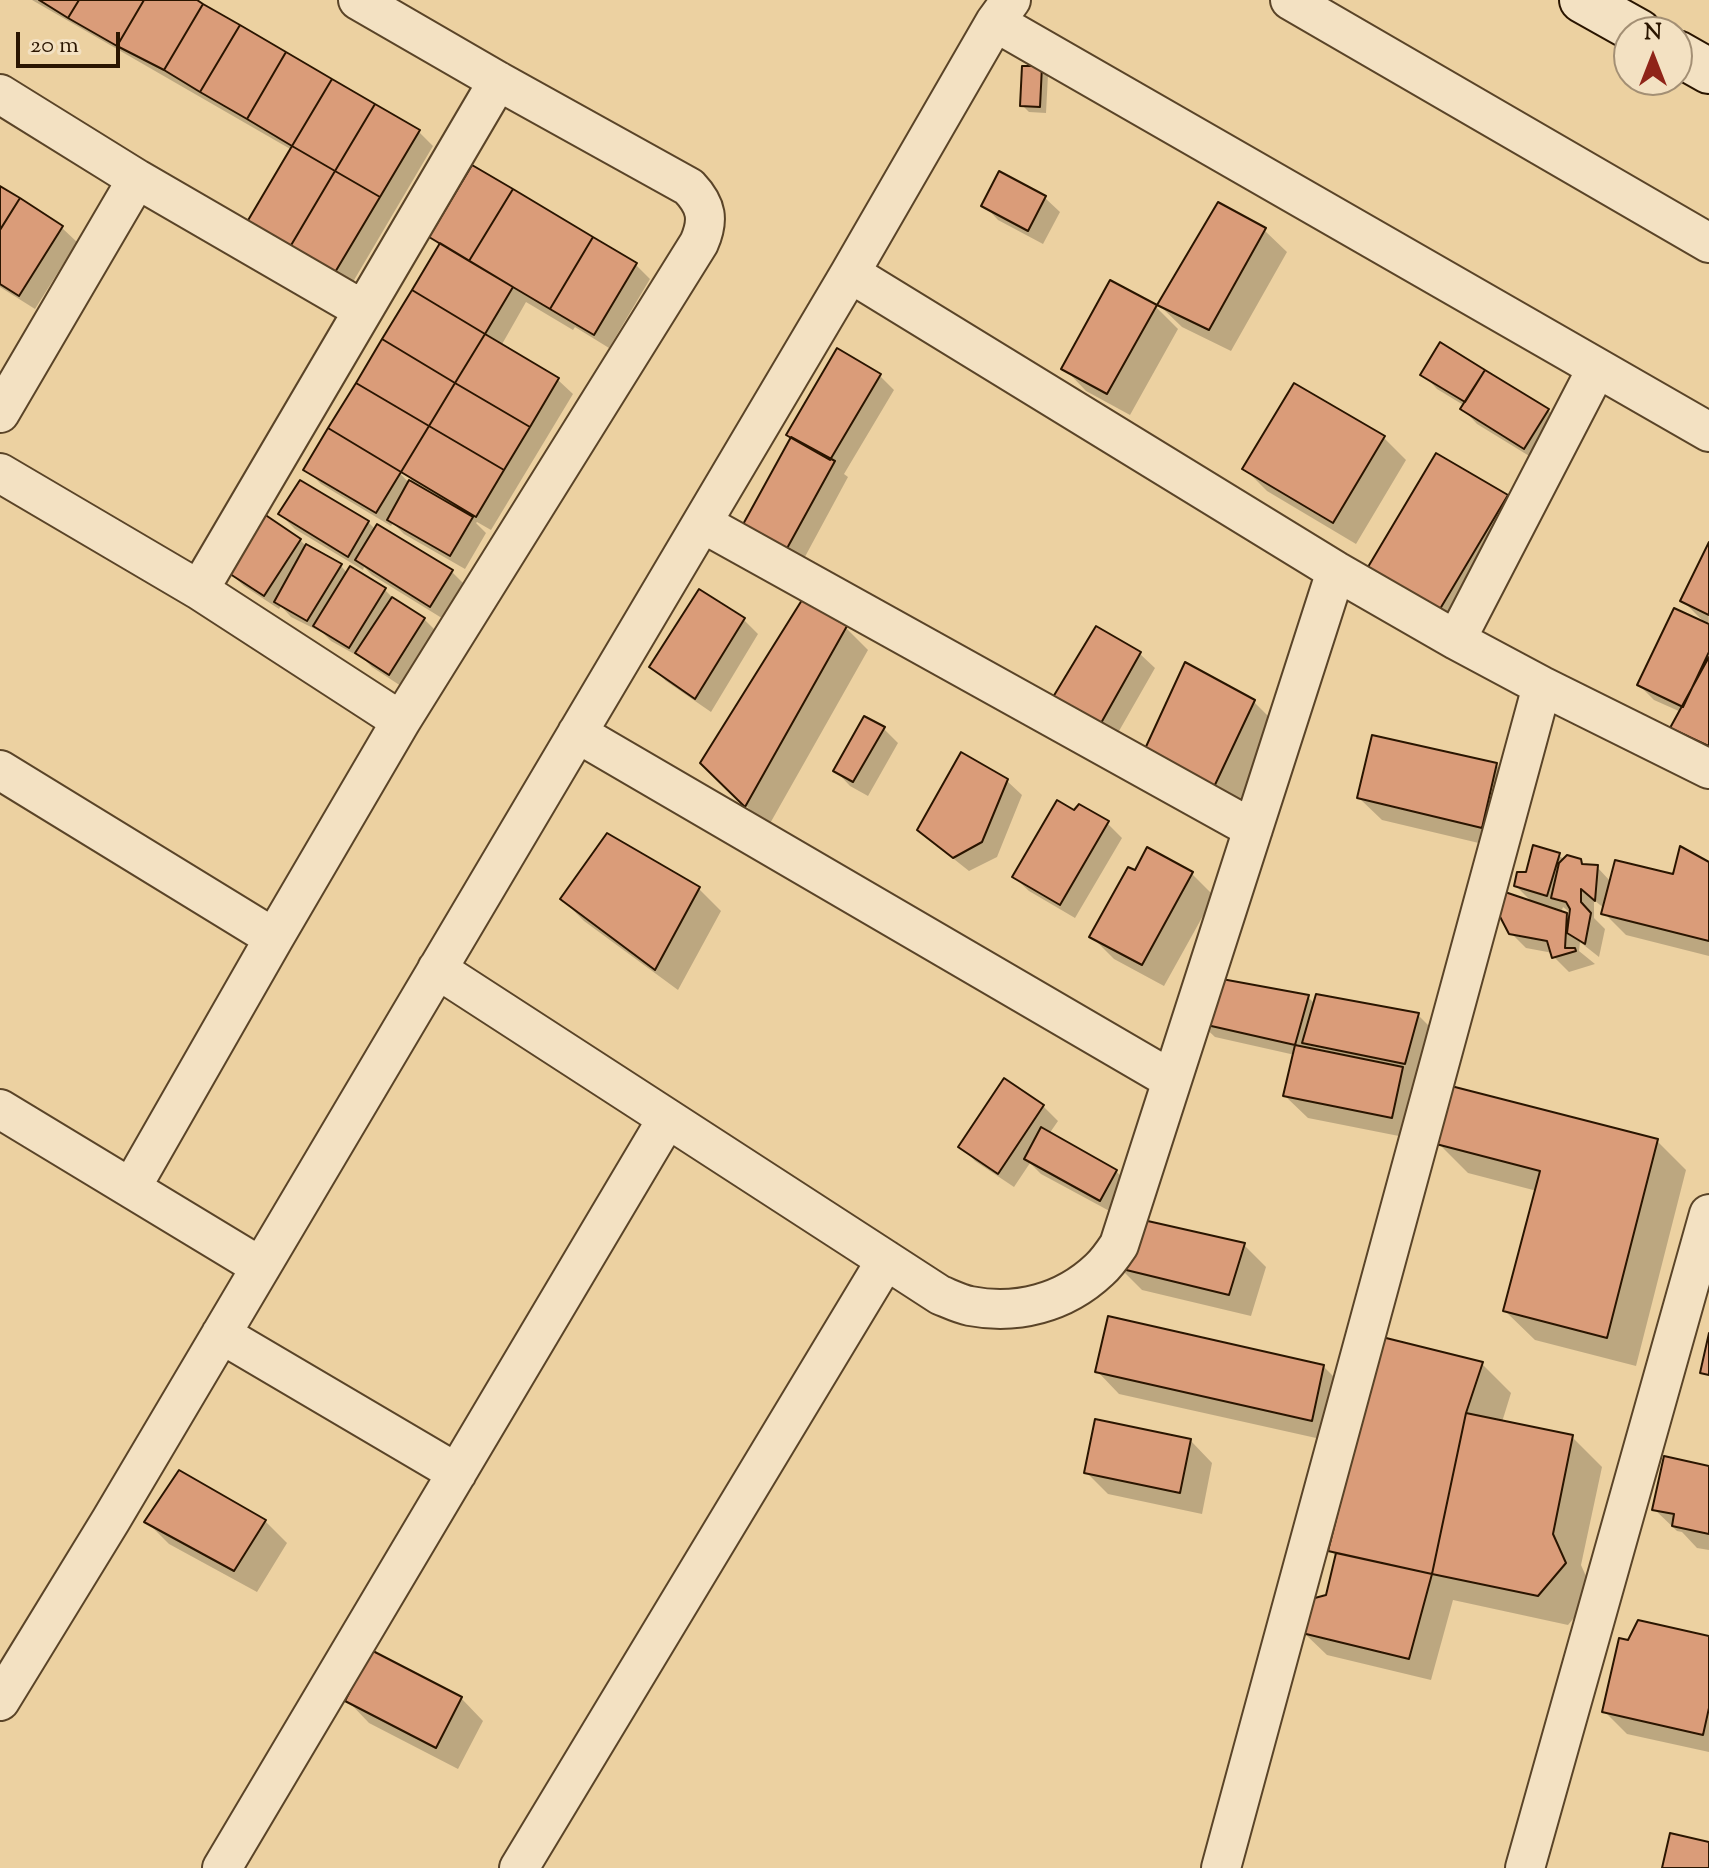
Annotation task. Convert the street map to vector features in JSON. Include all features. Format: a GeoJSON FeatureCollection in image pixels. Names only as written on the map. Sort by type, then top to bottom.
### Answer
{"type":"FeatureCollection","features":[{"type":"Feature","properties":{"kind":"main road"},"geometry":{"type":"LineString","coordinates":[[1582,0],[1613,17]]}},
{"type":"Feature","properties":{"kind":"street"},"geometry":{"type":"LineString","coordinates":[[131,1188],[401,721],[704,230],[702,205],[689,187],[358,0]]}},
{"type":"Feature","properties":{"kind":"street"},"geometry":{"type":"LineString","coordinates":[[1290,0],[1709,243]]}},
{"type":"Feature","properties":{"kind":"street"},"geometry":{"type":"LineString","coordinates":[[0,1701],[261,1267],[1003,11],[1709,432]]}},
{"type":"Feature","properties":{"kind":"street"},"geometry":{"type":"LineString","coordinates":[[199,590],[498,81]]}},
{"type":"Feature","properties":{"kind":"street"},"geometry":{"type":"LineString","coordinates":[[0,94],[137,179],[363,310]]}},
{"type":"Feature","properties":{"kind":"street"},"geometry":{"type":"LineString","coordinates":[[0,413],[137,179]]}},
{"type":"Feature","properties":{"kind":"street"},"geometry":{"type":"LineString","coordinates":[[850,273],[1336,571],[1542,686],[1709,769]]}},
{"type":"Feature","properties":{"kind":"street"},"geometry":{"type":"LineString","coordinates":[[1456,640],[1597,368]]}},
{"type":"Feature","properties":{"kind":"street"},"geometry":{"type":"LineString","coordinates":[[0,473],[199,590],[401,721]]}},
{"type":"Feature","properties":{"kind":"street"},"geometry":{"type":"LineString","coordinates":[[702,523],[1253,829]]}},
{"type":"Feature","properties":{"kind":"street"},"geometry":{"type":"LineString","coordinates":[[437,969],[940,1295],[967,1306],[996,1310],[1025,1308],[1053,1300],[1079,1287],[1101,1268],[1119,1245],[1336,571]]}},
{"type":"Feature","properties":{"kind":"street"},"geometry":{"type":"LineString","coordinates":[[1221,1868],[1542,686]]}},
{"type":"Feature","properties":{"kind":"street"},"geometry":{"type":"LineString","coordinates":[[577,733],[1172,1080]]}},
{"type":"Feature","properties":{"kind":"street"},"geometry":{"type":"LineString","coordinates":[[0,770],[274,938]]}},
{"type":"Feature","properties":{"kind":"street"},"geometry":{"type":"LineString","coordinates":[[0,1109],[261,1267]]}},
{"type":"Feature","properties":{"kind":"street"},"geometry":{"type":"LineString","coordinates":[[222,1868],[667,1119]]}},
{"type":"Feature","properties":{"kind":"street"},"geometry":{"type":"LineString","coordinates":[[1525,1868],[1709,1214]]}},
{"type":"Feature","properties":{"kind":"street"},"geometry":{"type":"LineString","coordinates":[[519,1868],[886,1260]]}},
{"type":"Feature","properties":{"kind":"street"},"geometry":{"type":"LineString","coordinates":[[221,1334],[457,1473]]}},
{"type":"Feature","properties":{"kind":"building"},"geometry":{"type":"Polygon","coordinates":[[[39,0],[79,0],[68,18],[39,0]]]}},
{"type":"Feature","properties":{"kind":"building"},"geometry":{"type":"Polygon","coordinates":[[[79,0],[144,0],[117,46],[68,18],[79,0]]]}},
{"type":"Feature","properties":{"kind":"building"},"geometry":{"type":"Polygon","coordinates":[[[144,0],[197,0],[203,4],[164,70],[117,46],[144,0]]]}},
{"type":"Feature","properties":{"kind":"building"},"geometry":{"type":"Polygon","coordinates":[[[203,4],[240,25],[200,92],[164,70],[203,4]]]}},
{"type":"Feature","properties":{"kind":"building"},"geometry":{"type":"Polygon","coordinates":[[[240,25],[286,52],[247,119],[200,92],[240,25]]]}},
{"type":"Feature","properties":{"kind":"building"},"geometry":{"type":"Polygon","coordinates":[[[286,52],[332,79],[292,146],[247,119],[286,52]]]}},
{"type":"Feature","properties":{"kind":"building"},"geometry":{"type":"Polygon","coordinates":[[[1022,66],[1042,66],[1040,107],[1020,106],[1022,66]]]}},
{"type":"Feature","properties":{"kind":"building"},"geometry":{"type":"Polygon","coordinates":[[[332,79],[375,104],[335,171],[292,146],[332,79]]]}},
{"type":"Feature","properties":{"kind":"building"},"geometry":{"type":"Polygon","coordinates":[[[375,104],[420,130],[380,197],[335,171],[375,104]]]}},
{"type":"Feature","properties":{"kind":"building"},"geometry":{"type":"Polygon","coordinates":[[[292,146],[335,171],[290,247],[247,222],[292,146]]]}},
{"type":"Feature","properties":{"kind":"building"},"geometry":{"type":"Polygon","coordinates":[[[472,165],[513,189],[469,261],[429,237],[472,165]]]}},
{"type":"Feature","properties":{"kind":"building"},"geometry":{"type":"Polygon","coordinates":[[[335,171],[380,197],[334,274],[290,247],[335,171]]]}},
{"type":"Feature","properties":{"kind":"building"},"geometry":{"type":"Polygon","coordinates":[[[999,171],[1046,196],[1028,231],[981,206],[999,171]]]}},
{"type":"Feature","properties":{"kind":"building"},"geometry":{"type":"Polygon","coordinates":[[[0,186],[20,198],[0,230],[0,186]]]}},
{"type":"Feature","properties":{"kind":"building"},"geometry":{"type":"Polygon","coordinates":[[[513,189],[593,237],[550,309],[469,261],[513,189]]]}},
{"type":"Feature","properties":{"kind":"building"},"geometry":{"type":"Polygon","coordinates":[[[20,198],[63,226],[19,296],[0,284],[0,230],[20,198]]]}},
{"type":"Feature","properties":{"kind":"building"},"geometry":{"type":"Polygon","coordinates":[[[1218,202],[1266,228],[1209,330],[1157,305],[1218,202]]]}},
{"type":"Feature","properties":{"kind":"building"},"geometry":{"type":"Polygon","coordinates":[[[593,237],[637,263],[594,335],[550,309],[593,237]]]}},
{"type":"Feature","properties":{"kind":"building"},"geometry":{"type":"Polygon","coordinates":[[[440,243],[513,287],[485,334],[412,290],[440,243]]]}},
{"type":"Feature","properties":{"kind":"building"},"geometry":{"type":"Polygon","coordinates":[[[1110,280],[1157,305],[1107,394],[1061,369],[1110,280]]]}},
{"type":"Feature","properties":{"kind":"building"},"geometry":{"type":"Polygon","coordinates":[[[412,290],[485,334],[455,383],[382,339],[412,290]]]}},
{"type":"Feature","properties":{"kind":"building"},"geometry":{"type":"Polygon","coordinates":[[[485,334],[559,378],[530,427],[455,383],[485,334]]]}},
{"type":"Feature","properties":{"kind":"building"},"geometry":{"type":"Polygon","coordinates":[[[382,339],[455,383],[429,426],[356,383],[382,339]]]}},
{"type":"Feature","properties":{"kind":"building"},"geometry":{"type":"Polygon","coordinates":[[[1440,342],[1485,370],[1465,402],[1420,375],[1440,342]]]}},
{"type":"Feature","properties":{"kind":"building"},"geometry":{"type":"Polygon","coordinates":[[[837,348],[881,374],[830,460],[786,435],[837,348]]]}},
{"type":"Feature","properties":{"kind":"building"},"geometry":{"type":"Polygon","coordinates":[[[1485,370],[1549,409],[1524,449],[1460,409],[1485,370]]]}},
{"type":"Feature","properties":{"kind":"building"},"geometry":{"type":"Polygon","coordinates":[[[356,383],[429,426],[401,472],[328,428],[356,383]]]}},
{"type":"Feature","properties":{"kind":"building"},"geometry":{"type":"Polygon","coordinates":[[[455,383],[530,427],[504,470],[429,426],[455,383]]]}},
{"type":"Feature","properties":{"kind":"building"},"geometry":{"type":"Polygon","coordinates":[[[1294,383],[1385,436],[1333,523],[1242,469],[1294,383]]]}},
{"type":"Feature","properties":{"kind":"building"},"geometry":{"type":"Polygon","coordinates":[[[429,426],[504,470],[476,517],[401,472],[429,426]]]}},
{"type":"Feature","properties":{"kind":"building"},"geometry":{"type":"Polygon","coordinates":[[[328,428],[401,472],[376,513],[303,470],[328,428]]]}},
{"type":"Feature","properties":{"kind":"building"},"geometry":{"type":"Polygon","coordinates":[[[791,437],[835,461],[785,552],[741,528],[791,437]]]}},
{"type":"Feature","properties":{"kind":"building"},"geometry":{"type":"Polygon","coordinates":[[[1436,453],[1508,495],[1437,614],[1365,572],[1436,453]]]}},
{"type":"Feature","properties":{"kind":"building"},"geometry":{"type":"Polygon","coordinates":[[[300,480],[369,521],[348,557],[278,514],[300,480]]]}},
{"type":"Feature","properties":{"kind":"building"},"geometry":{"type":"Polygon","coordinates":[[[409,480],[473,517],[450,556],[387,520],[409,480]]]}},
{"type":"Feature","properties":{"kind":"building"},"geometry":{"type":"Polygon","coordinates":[[[264,514],[301,539],[264,596],[227,572],[264,514]]]}},
{"type":"Feature","properties":{"kind":"building"},"geometry":{"type":"Polygon","coordinates":[[[377,524],[453,570],[430,607],[355,560],[377,524]]]}},
{"type":"Feature","properties":{"kind":"building"},"geometry":{"type":"Polygon","coordinates":[[[1709,542],[1709,615],[1680,601],[1709,542]]]}},
{"type":"Feature","properties":{"kind":"building"},"geometry":{"type":"Polygon","coordinates":[[[306,544],[342,564],[307,621],[274,602],[306,544]]]}},
{"type":"Feature","properties":{"kind":"building"},"geometry":{"type":"Polygon","coordinates":[[[350,566],[386,588],[349,648],[313,626],[350,566]]]}},
{"type":"Feature","properties":{"kind":"building"},"geometry":{"type":"Polygon","coordinates":[[[699,589],[745,618],[695,699],[649,667],[699,589]]]}},
{"type":"Feature","properties":{"kind":"building"},"geometry":{"type":"Polygon","coordinates":[[[392,597],[425,618],[389,675],[355,653],[392,597]]]}},
{"type":"Feature","properties":{"kind":"building"},"geometry":{"type":"Polygon","coordinates":[[[802,600],[847,626],[745,807],[700,763],[802,600]]]}},
{"type":"Feature","properties":{"kind":"building"},"geometry":{"type":"Polygon","coordinates":[[[1674,608],[1709,624],[1709,652],[1683,707],[1637,685],[1674,608]]]}},
{"type":"Feature","properties":{"kind":"building"},"geometry":{"type":"Polygon","coordinates":[[[1096,626],[1141,652],[1096,732],[1047,707],[1096,626]]]}},
{"type":"Feature","properties":{"kind":"building"},"geometry":{"type":"Polygon","coordinates":[[[1709,657],[1709,746],[1670,728],[1709,657]]]}},
{"type":"Feature","properties":{"kind":"building"},"geometry":{"type":"Polygon","coordinates":[[[1185,662],[1255,700],[1213,789],[1144,751],[1185,662]]]}},
{"type":"Feature","properties":{"kind":"building"},"geometry":{"type":"Polygon","coordinates":[[[864,716],[885,727],[853,782],[833,771],[864,716]]]}},
{"type":"Feature","properties":{"kind":"building"},"geometry":{"type":"Polygon","coordinates":[[[1372,735],[1497,763],[1482,828],[1357,798],[1372,735]]]}},
{"type":"Feature","properties":{"kind":"building"},"geometry":{"type":"Polygon","coordinates":[[[961,752],[1008,779],[982,842],[953,858],[917,830],[961,752]]]}},
{"type":"Feature","properties":{"kind":"building"},"geometry":{"type":"Polygon","coordinates":[[[1057,800],[1074,810],[1079,804],[1109,821],[1060,905],[1012,877],[1057,800]]]}},
{"type":"Feature","properties":{"kind":"building"},"geometry":{"type":"Polygon","coordinates":[[[607,833],[700,887],[655,970],[560,899],[607,833]]]}},
{"type":"Feature","properties":{"kind":"building"},"geometry":{"type":"Polygon","coordinates":[[[1533,845],[1560,853],[1547,896],[1514,886],[1517,872],[1526,872],[1533,845]]]}},
{"type":"Feature","properties":{"kind":"building"},"geometry":{"type":"Polygon","coordinates":[[[1680,846],[1709,862],[1709,941],[1601,914],[1615,860],[1673,874],[1680,846]]]}},
{"type":"Feature","properties":{"kind":"building"},"geometry":{"type":"Polygon","coordinates":[[[1147,847],[1193,872],[1142,965],[1089,937],[1128,867],[1135,870],[1147,847]]]}},
{"type":"Feature","properties":{"kind":"building"},"geometry":{"type":"Polygon","coordinates":[[[1567,855],[1581,859],[1582,864],[1598,865],[1595,901],[1581,889],[1581,902],[1591,913],[1585,944],[1567,933],[1570,909],[1566,902],[1551,898],[1559,863],[1567,855]]]}},
{"type":"Feature","properties":{"kind":"building"},"geometry":{"type":"Polygon","coordinates":[[[1502,891],[1567,913],[1565,948],[1575,948],[1576,951],[1552,958],[1547,941],[1509,934],[1496,909],[1502,891]]]}},
{"type":"Feature","properties":{"kind":"building"},"geometry":{"type":"Polygon","coordinates":[[[1211,977],[1309,995],[1295,1045],[1198,1023],[1211,977]]]}},
{"type":"Feature","properties":{"kind":"building"},"geometry":{"type":"Polygon","coordinates":[[[1316,994],[1419,1013],[1405,1064],[1302,1043],[1316,994]]]}},
{"type":"Feature","properties":{"kind":"building"},"geometry":{"type":"Polygon","coordinates":[[[1295,1045],[1403,1067],[1392,1118],[1283,1096],[1295,1045]]]}},
{"type":"Feature","properties":{"kind":"building"},"geometry":{"type":"Polygon","coordinates":[[[1004,1078],[1044,1105],[998,1174],[958,1147],[1004,1078]]]}},
{"type":"Feature","properties":{"kind":"building"},"geometry":{"type":"Polygon","coordinates":[[[1451,1086],[1658,1139],[1607,1338],[1503,1311],[1540,1171],[1436,1144],[1451,1086]]]}},
{"type":"Feature","properties":{"kind":"building"},"geometry":{"type":"Polygon","coordinates":[[[1041,1127],[1117,1170],[1100,1201],[1024,1159],[1041,1127]]]}},
{"type":"Feature","properties":{"kind":"building"},"geometry":{"type":"Polygon","coordinates":[[[1130,1217],[1245,1243],[1229,1295],[1118,1268],[1130,1217]]]}},
{"type":"Feature","properties":{"kind":"building"},"geometry":{"type":"Polygon","coordinates":[[[1108,1316],[1324,1365],[1312,1421],[1095,1372],[1108,1316]]]}},
{"type":"Feature","properties":{"kind":"building"},"geometry":{"type":"Polygon","coordinates":[[[1709,1333],[1709,1375],[1700,1373],[1709,1333]]]}},
{"type":"Feature","properties":{"kind":"building"},"geometry":{"type":"Polygon","coordinates":[[[1382,1337],[1483,1362],[1466,1413],[1432,1574],[1328,1551],[1382,1337]]]}},
{"type":"Feature","properties":{"kind":"building"},"geometry":{"type":"Polygon","coordinates":[[[1466,1413],[1573,1435],[1553,1534],[1566,1563],[1538,1596],[1432,1574],[1466,1413]]]}},
{"type":"Feature","properties":{"kind":"building"},"geometry":{"type":"Polygon","coordinates":[[[1095,1419],[1191,1439],[1180,1493],[1084,1473],[1095,1419]]]}},
{"type":"Feature","properties":{"kind":"building"},"geometry":{"type":"Polygon","coordinates":[[[1664,1456],[1709,1466],[1709,1534],[1672,1526],[1674,1514],[1652,1510],[1664,1456]]]}},
{"type":"Feature","properties":{"kind":"building"},"geometry":{"type":"Polygon","coordinates":[[[179,1470],[266,1520],[234,1571],[144,1522],[179,1470]]]}},
{"type":"Feature","properties":{"kind":"building"},"geometry":{"type":"Polygon","coordinates":[[[1336,1553],[1432,1574],[1409,1659],[1302,1633],[1311,1599],[1326,1595],[1336,1553]]]}},
{"type":"Feature","properties":{"kind":"building"},"geometry":{"type":"Polygon","coordinates":[[[1638,1620],[1709,1636],[1709,1708],[1703,1735],[1602,1712],[1619,1638],[1628,1640],[1638,1620]]]}},
{"type":"Feature","properties":{"kind":"building"},"geometry":{"type":"Polygon","coordinates":[[[371,1650],[462,1697],[436,1748],[345,1701],[371,1650]]]}},
{"type":"Feature","properties":{"kind":"building"},"geometry":{"type":"Polygon","coordinates":[[[1670,1833],[1709,1842],[1709,1868],[1662,1868],[1670,1833]]]}}]}
